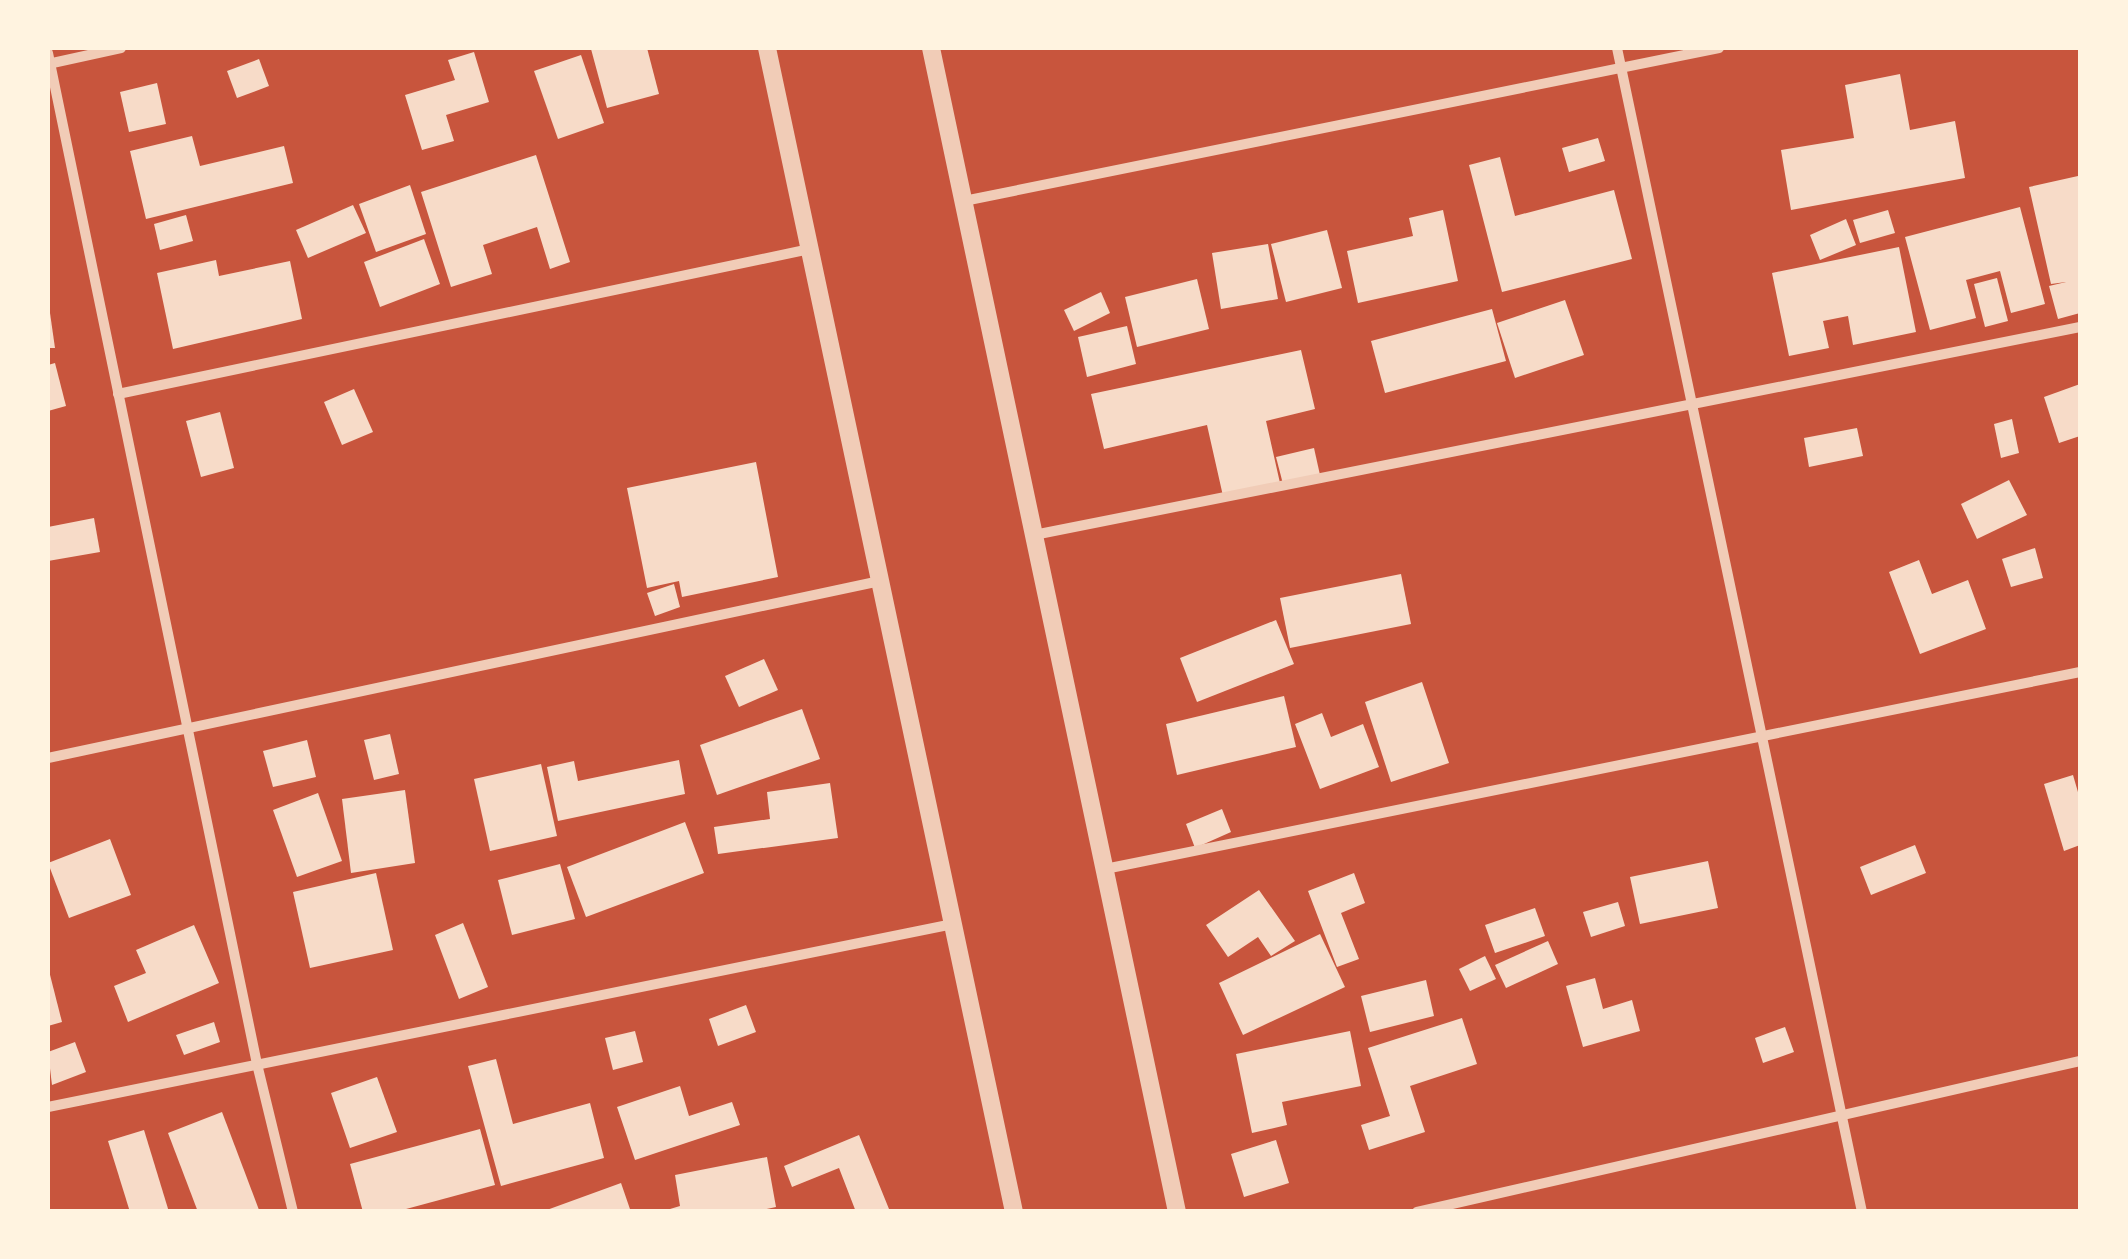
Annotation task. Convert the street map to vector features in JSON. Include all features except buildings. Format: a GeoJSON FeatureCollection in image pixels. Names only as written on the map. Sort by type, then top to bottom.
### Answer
{"type":"FeatureCollection","features":[{"type":"Feature","properties":{"kind":"street"},"geometry":{"type":"LineString","coordinates":[[122,48],[48,60],[257,1064],[293,1212]]}},
{"type":"Feature","properties":{"kind":"street"},"geometry":{"type":"LineString","coordinates":[[768,48],[1014,1212]]}},
{"type":"Feature","properties":{"kind":"street"},"geometry":{"type":"LineString","coordinates":[[931,48],[1177,1212]]}},
{"type":"Feature","properties":{"kind":"street"},"geometry":{"type":"LineString","coordinates":[[1617,48],[1862,1212]]}},
{"type":"Feature","properties":{"kind":"street"},"geometry":{"type":"LineString","coordinates":[[964,201],[1719,48]]}},
{"type":"Feature","properties":{"kind":"street"},"geometry":{"type":"LineString","coordinates":[[118,394],[810,250]]}},
{"type":"Feature","properties":{"kind":"street"},"geometry":{"type":"LineString","coordinates":[[1034,535],[1693,408],[2080,327]]}},
{"type":"Feature","properties":{"kind":"street"},"geometry":{"type":"LineString","coordinates":[[48,758],[880,581]]}},
{"type":"Feature","properties":{"kind":"street"},"geometry":{"type":"LineString","coordinates":[[1105,869],[1763,740],[2080,672]]}},
{"type":"Feature","properties":{"kind":"street"},"geometry":{"type":"LineString","coordinates":[[48,1106],[953,924]]}},
{"type":"Feature","properties":{"kind":"street"},"geometry":{"type":"LineString","coordinates":[[1416,1212],[2080,1061]]}}]}
